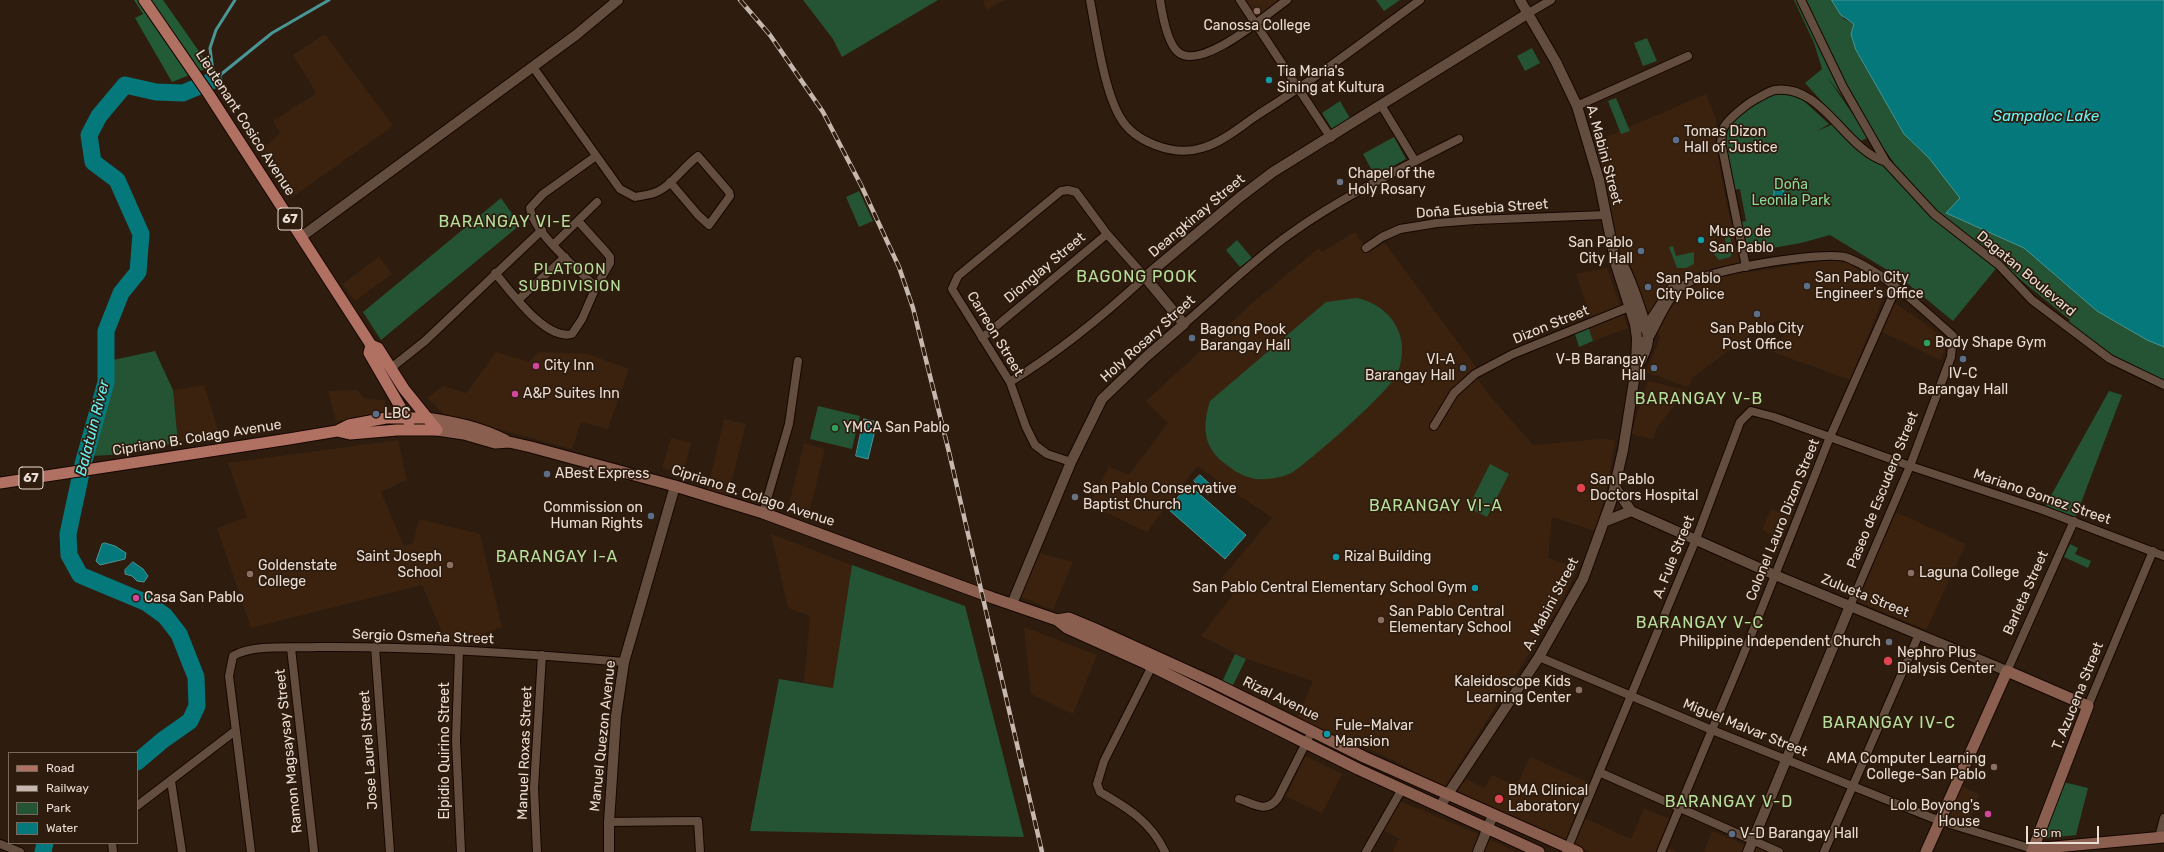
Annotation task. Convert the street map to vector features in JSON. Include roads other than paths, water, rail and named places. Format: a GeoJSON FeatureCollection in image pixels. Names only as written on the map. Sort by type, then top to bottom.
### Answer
{"type":"FeatureCollection","features":[{"type":"Feature","properties":{"kind":"main road","name":"Lieutenant Cosico Avenue"},"geometry":{"type":"LineString","coordinates":[[144,0],[208,93],[371,345],[378,348],[426,418],[437,430]]}},
{"type":"Feature","properties":{"kind":"main road","name":"Lieutenant Cosico Avenue"},"geometry":{"type":"LineString","coordinates":[[371,345],[370,353],[408,418],[412,430]]}},
{"type":"Feature","properties":{"kind":"main road","name":"Cipriano B. Colago Avenue"},"geometry":{"type":"LineString","coordinates":[[0,483],[337,430],[349,425],[386,418],[426,418],[453,421],[479,428],[509,442],[675,486],[763,513],[984,594]]}},
{"type":"Feature","properties":{"kind":"main road","name":"Cipriano B. Colago Avenue"},"geometry":{"type":"LineString","coordinates":[[337,430],[350,434],[437,430],[464,434],[495,443],[509,442]]}},
{"type":"Feature","properties":{"kind":"main road","name":"Rizal Avenue"},"geometry":{"type":"LineString","coordinates":[[984,594],[1057,620],[1068,628],[1152,666],[1304,743],[1539,852]]}},
{"type":"Feature","properties":{"kind":"main road","name":"Rizal Avenue"},"geometry":{"type":"LineString","coordinates":[[1057,620],[1069,618],[1150,653],[1364,757],[1571,851]]}},
{"type":"Feature","properties":{"kind":"main road","name":"Zulueta Street"},"geometry":{"type":"LineString","coordinates":[[2007,671],[2088,706]]}},
{"type":"Feature","properties":{"kind":"main road","name":"Barleta Street"},"geometry":{"type":"LineString","coordinates":[[1926,852],[2007,671]]}},
{"type":"Feature","properties":{"kind":"main road"},"geometry":{"type":"LineString","coordinates":[[1208,695],[1214,683]]}},
{"type":"Feature","properties":{"kind":"main road","name":"T. Azucena Street"},"geometry":{"type":"LineString","coordinates":[[2032,850],[2088,706]]}},
{"type":"Feature","properties":{"kind":"main road"},"geometry":{"type":"LineString","coordinates":[[1258,719],[1263,708]]}},
{"type":"Feature","properties":{"kind":"main road"},"geometry":{"type":"LineString","coordinates":[[1358,768],[1364,757]]}},
{"type":"Feature","properties":{"kind":"main road"},"geometry":{"type":"LineString","coordinates":[[2032,850],[2161,837]]}},
{"type":"Feature","properties":{"kind":"street"},"geometry":{"type":"LineString","coordinates":[[301,237],[533,67],[618,0]]}},
{"type":"Feature","properties":{"kind":"street"},"geometry":{"type":"LineString","coordinates":[[1090,0],[1112,99],[1120,118],[1144,142],[1159,147],[1184,150],[1201,149],[1219,140],[1299,88],[1420,0]]}},
{"type":"Feature","properties":{"kind":"street"},"geometry":{"type":"LineString","coordinates":[[1160,0],[1170,41],[1178,52],[1186,56],[1201,56],[1211,52],[1287,0]]}},
{"type":"Feature","properties":{"kind":"street"},"geometry":{"type":"LineString","coordinates":[[1240,0],[1331,138]]}},
{"type":"Feature","properties":{"kind":"street","name":"A. Mabini Street"},"geometry":{"type":"LineString","coordinates":[[1520,0],[1556,62],[1577,106],[1595,167],[1616,265],[1634,305],[1646,327],[1648,340],[1642,359],[1636,368]]}},
{"type":"Feature","properties":{"kind":"street"},"geometry":{"type":"LineString","coordinates":[[1527,14],[1551,0]]}},
{"type":"Feature","properties":{"kind":"street","name":"Dagatan Boulevard"},"geometry":{"type":"LineString","coordinates":[[1801,0],[1843,87],[1886,162],[1940,221],[1999,265],[2032,300],[2110,359],[2164,385]]}},
{"type":"Feature","properties":{"kind":"street","name":"Deangkinay Street"},"geometry":{"type":"LineString","coordinates":[[1010,382],[1050,356],[1116,304],[1145,277],[1240,196],[1273,172],[1331,138],[1527,14]]}},
{"type":"Feature","properties":{"kind":"street"},"geometry":{"type":"LineString","coordinates":[[1577,106],[1688,56]]}},
{"type":"Feature","properties":{"kind":"street"},"geometry":{"type":"LineString","coordinates":[[533,67],[620,189],[635,197],[655,193],[670,182],[687,164],[698,156],[729,192],[730,196],[709,224],[698,215],[670,182]]}},
{"type":"Feature","properties":{"kind":"street","name":"Dagatan Boulevard"},"geometry":{"type":"LineString","coordinates":[[1746,267],[1721,142],[1725,126],[1752,101],[1774,90],[1798,91],[1825,111],[1864,151],[1874,158],[1886,162]]}},
{"type":"Feature","properties":{"kind":"street"},"geometry":{"type":"LineString","coordinates":[[1381,105],[1414,161]]}},
{"type":"Feature","properties":{"kind":"street","name":"Holy Rosary Street"},"geometry":{"type":"LineString","coordinates":[[1012,604],[1071,462],[1102,399],[1147,356],[1289,235],[1336,204],[1414,161],[1459,139]]}},
{"type":"Feature","properties":{"kind":"street"},"geometry":{"type":"LineString","coordinates":[[596,156],[543,194],[530,208],[531,215],[553,245],[596,287]]}},
{"type":"Feature","properties":{"kind":"street","name":"Carreon Street"},"geometry":{"type":"LineString","coordinates":[[1071,462],[1047,454],[1035,445],[1026,427],[1010,382],[952,289],[958,276],[1061,191],[1068,190],[1076,192],[1107,234]]}},
{"type":"Feature","properties":{"kind":"street"},"geometry":{"type":"LineString","coordinates":[[553,245],[597,202]]}},
{"type":"Feature","properties":{"kind":"street","name":"Doña Eusebia Street"},"geometry":{"type":"LineString","coordinates":[[1366,248],[1382,237],[1400,229],[1437,223],[1605,215]]}},
{"type":"Feature","properties":{"kind":"street"},"geometry":{"type":"LineString","coordinates":[[495,273],[531,316],[544,325],[566,335],[576,330],[596,287],[610,263],[610,257],[578,221]]}},
{"type":"Feature","properties":{"kind":"street"},"geometry":{"type":"LineString","coordinates":[[391,368],[425,341],[542,230]]}},
{"type":"Feature","properties":{"kind":"street"},"geometry":{"type":"LineString","coordinates":[[1107,234],[1184,324]]}},
{"type":"Feature","properties":{"kind":"street","name":"Dionglay Street"},"geometry":{"type":"LineString","coordinates":[[982,338],[1107,234]]}},
{"type":"Feature","properties":{"kind":"street"},"geometry":{"type":"LineString","coordinates":[[1637,340],[1648,340],[1674,295],[1683,286],[1713,275],[1746,267],[1832,255],[1847,257],[1864,265],[1896,288]]}},
{"type":"Feature","properties":{"kind":"street"},"geometry":{"type":"LineString","coordinates":[[518,300],[565,256]]}},
{"type":"Feature","properties":{"kind":"street"},"geometry":{"type":"LineString","coordinates":[[1637,340],[1671,288],[1676,284],[1683,286]]}},
{"type":"Feature","properties":{"kind":"street","name":"Paseo de Escudero Street"},"geometry":{"type":"LineString","coordinates":[[1748,852],[1910,466],[1952,357],[1953,336],[1896,288]]}},
{"type":"Feature","properties":{"kind":"street","name":"Colonel Lauro Dizon Street"},"geometry":{"type":"LineString","coordinates":[[1661,852],[1712,730],[1830,437],[1896,288]]}},
{"type":"Feature","properties":{"kind":"street","name":"A. Mabini Street"},"geometry":{"type":"LineString","coordinates":[[1440,806],[1449,795],[1539,657],[1583,579],[1606,521],[1623,450],[1636,368],[1637,340],[1634,305]]}},
{"type":"Feature","properties":{"kind":"street","name":"Dizon Street"},"geometry":{"type":"LineString","coordinates":[[1434,426],[1437,418],[1454,393],[1475,374],[1513,354],[1634,305]]}},
{"type":"Feature","properties":{"kind":"street"},"geometry":{"type":"LineString","coordinates":[[763,513],[789,424],[798,361]]}},
{"type":"Feature","properties":{"kind":"street","name":"Mariano Gomez Street"},"geometry":{"type":"LineString","coordinates":[[1751,411],[1774,417],[1910,466],[2074,522],[2164,556]]}},
{"type":"Feature","properties":{"kind":"street","name":"A. Fule Street"},"geometry":{"type":"LineString","coordinates":[[1571,851],[1599,772],[1696,539],[1740,422],[1751,411]]}},
{"type":"Feature","properties":{"kind":"street","name":"Manuel Quezon Avenue"},"geometry":{"type":"LineString","coordinates":[[609,852],[609,822],[616,716],[624,662],[675,486]]}},
{"type":"Feature","properties":{"kind":"street"},"geometry":{"type":"LineString","coordinates":[[1606,521],[1631,511],[1615,487]]}},
{"type":"Feature","properties":{"kind":"street","name":"Zulueta Street"},"geometry":{"type":"LineString","coordinates":[[1631,511],[1775,575],[2007,671]]}},
{"type":"Feature","properties":{"kind":"street","name":"Barleta Street"},"geometry":{"type":"LineString","coordinates":[[2007,671],[2074,522]]}},
{"type":"Feature","properties":{"kind":"street","name":"T. Azucena Street"},"geometry":{"type":"LineString","coordinates":[[2088,706],[2153,551]]}},
{"type":"Feature","properties":{"kind":"street"},"geometry":{"type":"LineString","coordinates":[[1824,852],[1919,634]]}},
{"type":"Feature","properties":{"kind":"street","name":"Sergio Osmeña Street"},"geometry":{"type":"LineString","coordinates":[[235,731],[229,676],[233,656],[240,652],[291,648],[375,647],[542,655],[624,662]]}},
{"type":"Feature","properties":{"kind":"street","name":"Jose Laurel Street"},"geometry":{"type":"LineString","coordinates":[[375,647],[390,852]]}},
{"type":"Feature","properties":{"kind":"street","name":"Ramon Magsaysay Street"},"geometry":{"type":"LineString","coordinates":[[291,648],[314,852]]}},
{"type":"Feature","properties":{"kind":"street","name":"Elpidio Quirino Street"},"geometry":{"type":"LineString","coordinates":[[459,650],[456,740],[461,852]]}},
{"type":"Feature","properties":{"kind":"street"},"geometry":{"type":"LineString","coordinates":[[1150,653],[1152,666],[1104,761],[1097,784],[1100,792],[1134,813],[1149,826],[1159,839],[1165,852]]}},
{"type":"Feature","properties":{"kind":"street","name":"Manuel Roxas Street"},"geometry":{"type":"LineString","coordinates":[[537,852],[534,788],[542,655]]}},
{"type":"Feature","properties":{"kind":"street","name":"Miguel Malvar Street"},"geometry":{"type":"LineString","coordinates":[[1539,657],[1712,730],[1940,821],[2032,850]]}},
{"type":"Feature","properties":{"kind":"street"},"geometry":{"type":"LineString","coordinates":[[138,805],[235,731]]}},
{"type":"Feature","properties":{"kind":"street"},"geometry":{"type":"LineString","coordinates":[[235,731],[251,852]]}},
{"type":"Feature","properties":{"kind":"street"},"geometry":{"type":"LineString","coordinates":[[1239,799],[1264,808],[1272,806],[1278,798],[1304,743],[1312,731]]}},
{"type":"Feature","properties":{"kind":"street"},"geometry":{"type":"LineString","coordinates":[[1599,772],[1680,806],[1779,852]]}},
{"type":"Feature","properties":{"kind":"street"},"geometry":{"type":"LineString","coordinates":[[171,781],[182,852]]}},
{"type":"Feature","properties":{"kind":"street"},"geometry":{"type":"LineString","coordinates":[[1366,852],[1402,789]]}},
{"type":"Feature","properties":{"kind":"street"},"geometry":{"type":"LineString","coordinates":[[1478,852],[1493,815]]}},
{"type":"Feature","properties":{"kind":"street"},"geometry":{"type":"LineString","coordinates":[[2161,837],[2164,818]]}},
{"type":"Feature","properties":{"kind":"street"},"geometry":{"type":"LineString","coordinates":[[609,822],[698,821],[700,852]]}},
{"type":"Feature","properties":{"kind":"street"},"geometry":{"type":"LineString","coordinates":[[0,844],[20,852]]}},
{"type":"Feature","properties":{"kind":"water","name":"Sampaloc Lake"},"geometry":{"type":"Polygon","coordinates":[[[1832,0],[2164,0],[2164,347],[2147,340],[2097,311],[2024,248],[1946,213],[1960,198],[1929,158],[1904,134],[1856,50],[1851,34],[1854,24],[1841,15],[1832,0]]]}},
{"type":"Feature","properties":{"kind":"water"},"geometry":{"type":"Polygon","coordinates":[[[1777,185],[1787,195],[1784,199],[1779,196],[1774,201],[1771,198],[1774,194],[1774,187],[1777,185]]]}},
{"type":"Feature","properties":{"kind":"water"},"geometry":{"type":"Polygon","coordinates":[[[864,419],[877,422],[868,459],[856,456],[864,419]]]}},
{"type":"Feature","properties":{"kind":"water"},"geometry":{"type":"Polygon","coordinates":[[[1200,475],[1214,488],[1208,495],[1194,481],[1200,475]]]}},
{"type":"Feature","properties":{"kind":"water"},"geometry":{"type":"Polygon","coordinates":[[[1189,485],[1246,535],[1225,559],[1168,509],[1189,485]]]}},
{"type":"Feature","properties":{"kind":"water"},"geometry":{"type":"Polygon","coordinates":[[[105,543],[115,546],[126,553],[125,559],[100,565],[96,561],[102,544],[105,543]]]}},
{"type":"Feature","properties":{"kind":"water"},"geometry":{"type":"Polygon","coordinates":[[[133,562],[143,569],[148,576],[144,582],[137,581],[132,576],[125,574],[125,570],[133,562]]]}},
{"type":"Feature","properties":{"kind":"waterway"},"geometry":{"type":"LineString","coordinates":[[214,80],[210,48],[216,30],[235,0]]}},
{"type":"Feature","properties":{"kind":"waterway"},"geometry":{"type":"LineString","coordinates":[[214,80],[272,33],[329,0]]}},
{"type":"Feature","properties":{"kind":"waterway","name":"Balatuin River"},"geometry":{"type":"LineString","coordinates":[[138,761],[163,740],[190,721],[197,706],[196,677],[179,634],[165,616],[147,603],[80,575],[69,555],[68,534],[83,464],[106,382],[106,331],[121,293],[138,272],[141,234],[117,180],[93,162],[89,135],[99,116],[125,85],[156,92],[183,93],[214,80]]}},
{"type":"Feature","properties":{"kind":"waterway","name":"Balatuin River"},"geometry":{"type":"LineString","coordinates":[[43,852],[45,844]]}},
{"type":"Feature","properties":{"kind":"railway"},"geometry":{"type":"LineString","coordinates":[[740,0],[770,35],[823,112],[861,185],[899,267],[913,308],[949,452],[1042,852]]}},
{"type":"Feature","properties":{"kind":"place","name":"Canossa College"},"geometry":{"type":"Point","coordinates":[1257,11]}},
{"type":"Feature","properties":{"kind":"place","name":"Tia Maria's Sining at Kultura"},"geometry":{"type":"Point","coordinates":[1269,80]}},
{"type":"Feature","properties":{"kind":"place","name":"Tomas Dizon Hall of Justice"},"geometry":{"type":"Point","coordinates":[1676,140]}},
{"type":"Feature","properties":{"kind":"place","name":"Chapel of the Holy Rosary"},"geometry":{"type":"Point","coordinates":[1340,182]}},
{"type":"Feature","properties":{"kind":"place","name":"Museo de San Pablo"},"geometry":{"type":"Point","coordinates":[1701,240]}},
{"type":"Feature","properties":{"kind":"place","name":"San Pablo City Hall"},"geometry":{"type":"Point","coordinates":[1641,251]}},
{"type":"Feature","properties":{"kind":"place","name":"San Pablo City Engineer's Office"},"geometry":{"type":"Point","coordinates":[1807,286]}},
{"type":"Feature","properties":{"kind":"place","name":"San Pablo City Police"},"geometry":{"type":"Point","coordinates":[1648,287]}},
{"type":"Feature","properties":{"kind":"place","name":"San Pablo City Post Office"},"geometry":{"type":"Point","coordinates":[1757,314]}},
{"type":"Feature","properties":{"kind":"place","name":"Bagong Pook Barangay Hall"},"geometry":{"type":"Point","coordinates":[1192,338]}},
{"type":"Feature","properties":{"kind":"place","name":"Body Shape Gym"},"geometry":{"type":"Point","coordinates":[1927,343]}},
{"type":"Feature","properties":{"kind":"place","name":"IV-C Barangay Hall"},"geometry":{"type":"Point","coordinates":[1963,359]}},
{"type":"Feature","properties":{"kind":"place","name":"City Inn"},"geometry":{"type":"Point","coordinates":[536,366]}},
{"type":"Feature","properties":{"kind":"place","name":"VI-A Barangay Hall"},"geometry":{"type":"Point","coordinates":[1463,368]}},
{"type":"Feature","properties":{"kind":"place","name":"V-B Barangay Hall"},"geometry":{"type":"Point","coordinates":[1654,368]}},
{"type":"Feature","properties":{"kind":"place","name":"A&P Suites Inn"},"geometry":{"type":"Point","coordinates":[515,394]}},
{"type":"Feature","properties":{"kind":"place","name":"LBC"},"geometry":{"type":"Point","coordinates":[376,414]}},
{"type":"Feature","properties":{"kind":"place","name":"YMCA San Pablo"},"geometry":{"type":"Point","coordinates":[835,428]}},
{"type":"Feature","properties":{"kind":"place","name":"ABest Express"},"geometry":{"type":"Point","coordinates":[547,474]}},
{"type":"Feature","properties":{"kind":"place","name":"San Pablo Doctors Hospital"},"geometry":{"type":"Point","coordinates":[1581,488]}},
{"type":"Feature","properties":{"kind":"place","name":"San Pablo Conservative Baptist Church"},"geometry":{"type":"Point","coordinates":[1075,497]}},
{"type":"Feature","properties":{"kind":"place","name":"Commission on Human Rights"},"geometry":{"type":"Point","coordinates":[651,516]}},
{"type":"Feature","properties":{"kind":"place","name":"Rizal Building"},"geometry":{"type":"Point","coordinates":[1336,557]}},
{"type":"Feature","properties":{"kind":"place","name":"Saint Joseph School"},"geometry":{"type":"Point","coordinates":[450,565]}},
{"type":"Feature","properties":{"kind":"place","name":"Laguna College"},"geometry":{"type":"Point","coordinates":[1911,573]}},
{"type":"Feature","properties":{"kind":"place","name":"Goldenstate College"},"geometry":{"type":"Point","coordinates":[250,574]}},
{"type":"Feature","properties":{"kind":"place","name":"San Pablo Central Elementary School Gym"},"geometry":{"type":"Point","coordinates":[1475,588]}},
{"type":"Feature","properties":{"kind":"place","name":"Casa San Pablo"},"geometry":{"type":"Point","coordinates":[136,598]}},
{"type":"Feature","properties":{"kind":"place","name":"San Pablo Central Elementary School"},"geometry":{"type":"Point","coordinates":[1381,620]}},
{"type":"Feature","properties":{"kind":"place","name":"Philippine Independent Church"},"geometry":{"type":"Point","coordinates":[1889,642]}},
{"type":"Feature","properties":{"kind":"place","name":"Nephro Plus Dialysis Center"},"geometry":{"type":"Point","coordinates":[1888,661]}},
{"type":"Feature","properties":{"kind":"place","name":"Kaleidoscope Kids Learning Center"},"geometry":{"type":"Point","coordinates":[1579,690]}},
{"type":"Feature","properties":{"kind":"place","name":"Fule–Malvar Mansion"},"geometry":{"type":"Point","coordinates":[1327,734]}},
{"type":"Feature","properties":{"kind":"place","name":"AMA Computer Learning College-San Pablo"},"geometry":{"type":"Point","coordinates":[1994,767]}},
{"type":"Feature","properties":{"kind":"place","name":"BMA Clinical Laboratory"},"geometry":{"type":"Point","coordinates":[1499,799]}},
{"type":"Feature","properties":{"kind":"place","name":"Lolo Boyong's House"},"geometry":{"type":"Point","coordinates":[1988,814]}},
{"type":"Feature","properties":{"kind":"place","name":"V-D Barangay Hall"},"geometry":{"type":"Point","coordinates":[1732,834]}},
{"type":"Feature","properties":{"kind":"district","name":"BARANGAY VI-E"},"geometry":{"type":"Point","coordinates":[505,222]}},
{"type":"Feature","properties":{"kind":"district","name":"BAGONG POOK"},"geometry":{"type":"Point","coordinates":[1137,277]}},
{"type":"Feature","properties":{"kind":"district","name":"PLATOON SUBDIVISION"},"geometry":{"type":"Point","coordinates":[570,278]}},
{"type":"Feature","properties":{"kind":"district","name":"BARANGAY V-B"},"geometry":{"type":"Point","coordinates":[1699,399]}},
{"type":"Feature","properties":{"kind":"district","name":"BARANGAY VI-A"},"geometry":{"type":"Point","coordinates":[1436,506]}},
{"type":"Feature","properties":{"kind":"district","name":"BARANGAY I-A"},"geometry":{"type":"Point","coordinates":[557,557]}},
{"type":"Feature","properties":{"kind":"district","name":"BARANGAY V-C"},"geometry":{"type":"Point","coordinates":[1700,623]}},
{"type":"Feature","properties":{"kind":"district","name":"BARANGAY IV-C"},"geometry":{"type":"Point","coordinates":[1889,723]}},
{"type":"Feature","properties":{"kind":"district","name":"BARANGAY V-D"},"geometry":{"type":"Point","coordinates":[1729,802]}},
{"type":"Feature","properties":{"kind":"park label","name":"Doña Leonila Park"},"geometry":{"type":"Point","coordinates":[1791,194]}}]}
